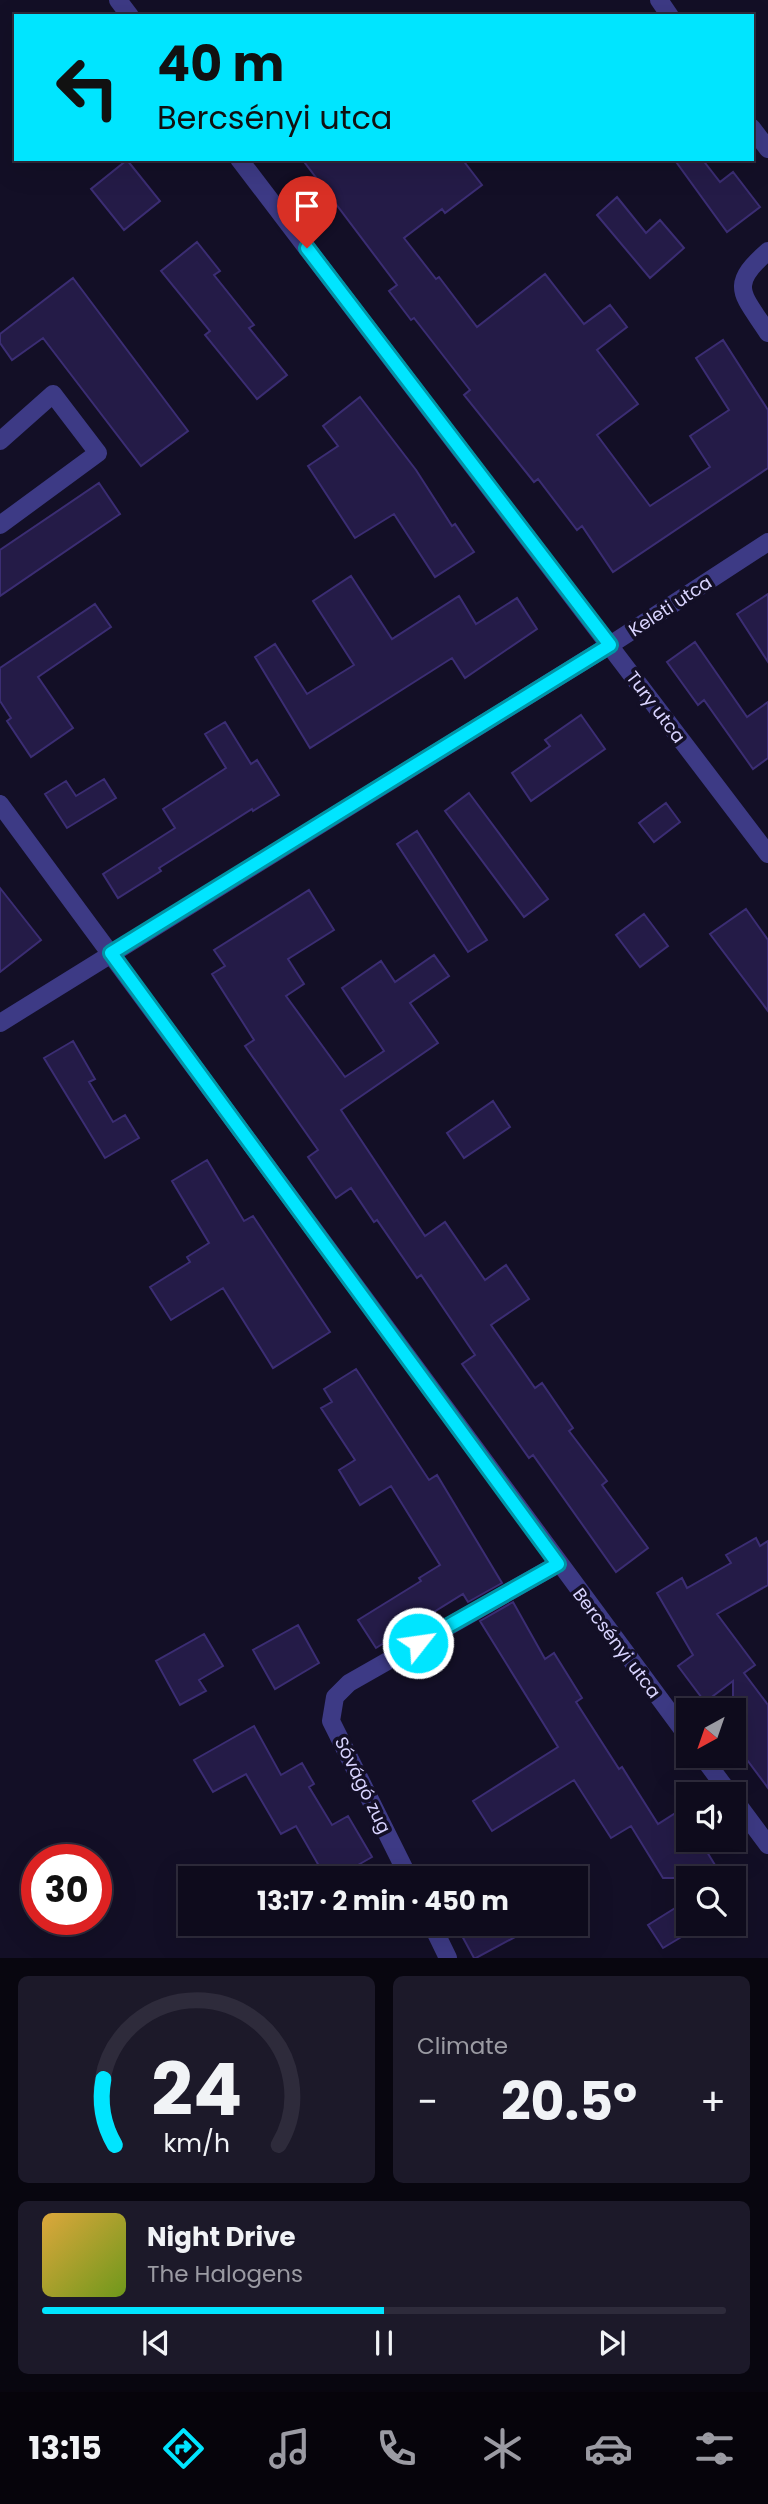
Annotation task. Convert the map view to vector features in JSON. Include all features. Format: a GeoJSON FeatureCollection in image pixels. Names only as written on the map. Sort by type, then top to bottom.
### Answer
{"type":"FeatureCollection","features":[{"type":"Feature","properties":{"kind":"street"},"geometry":{"type":"LineString","coordinates":[[754,131],[768,149]]}},
{"type":"Feature","properties":{"kind":"street","name":"Tury utca"},"geometry":{"type":"LineString","coordinates":[[241,161],[768,854]]}},
{"type":"Feature","properties":{"kind":"street"},"geometry":{"type":"LineString","coordinates":[[768,251],[748,269],[743,283],[747,299],[768,333]]}},
{"type":"Feature","properties":{"kind":"street"},"geometry":{"type":"LineString","coordinates":[[0,440],[53,394],[98,453],[0,525]]}},
{"type":"Feature","properties":{"kind":"street","name":"Keleti utca"},"geometry":{"type":"LineString","coordinates":[[0,1023],[610,645],[768,542]]}},
{"type":"Feature","properties":{"kind":"street","name":"Bercsényi utca"},"geometry":{"type":"LineString","coordinates":[[0,804],[676,1721]]}},
{"type":"Feature","properties":{"kind":"street","name":"Sóvágó zug"},"geometry":{"type":"LineString","coordinates":[[403,1866],[331,1721],[335,1697],[349,1683],[558,1564]]}},
{"type":"Feature","properties":{"kind":"street"},"geometry":{"type":"LineString","coordinates":[[746,1815],[768,1844]]}},
{"type":"Feature","properties":{"kind":"street"},"geometry":{"type":"LineString","coordinates":[[437,1936],[448,1958]]}},
{"type":"Feature","properties":{"kind":"building"},"geometry":{"type":"Polygon","coordinates":[[[128,161],[160,201],[124,230],[91,189],[128,161]]]}},
{"type":"Feature","properties":{"kind":"building"},"geometry":{"type":"Polygon","coordinates":[[[304,161],[464,161],[482,185],[445,213],[442,209],[404,238],[436,279],[439,277],[477,327],[545,274],[584,324],[610,305],[627,327],[597,350],[638,404],[597,435],[650,506],[710,467],[690,436],[729,410],[696,358],[723,340],[768,410],[768,468],[613,572],[582,526],[577,530],[538,479],[534,482],[464,395],[470,390],[414,318],[411,320],[389,291],[397,285],[304,161]]]}},
{"type":"Feature","properties":{"kind":"building"},"geometry":{"type":"Polygon","coordinates":[[[675,161],[704,161],[720,182],[733,172],[760,207],[727,232],[675,161]]]}},
{"type":"Feature","properties":{"kind":"building"},"geometry":{"type":"Polygon","coordinates":[[[617,197],[646,233],[660,220],[684,248],[650,278],[597,215],[617,197]]]}},
{"type":"Feature","properties":{"kind":"building"},"geometry":{"type":"Polygon","coordinates":[[[197,242],[220,271],[214,275],[254,325],[249,328],[287,375],[257,399],[205,335],[210,331],[161,271],[197,242]]]}},
{"type":"Feature","properties":{"kind":"building"},"geometry":{"type":"Polygon","coordinates":[[[73,278],[188,431],[141,466],[43,338],[12,360],[0,343],[0,334],[73,278]]]}},
{"type":"Feature","properties":{"kind":"building"},"geometry":{"type":"Polygon","coordinates":[[[360,397],[416,470],[452,526],[455,524],[474,552],[435,577],[394,514],[355,538],[308,466],[338,446],[323,426],[360,397]]]}},
{"type":"Feature","properties":{"kind":"building"},"geometry":{"type":"Polygon","coordinates":[[[99,483],[120,514],[0,596],[0,550],[99,483]]]}},
{"type":"Feature","properties":{"kind":"building"},"geometry":{"type":"Polygon","coordinates":[[[351,576],[392,639],[459,596],[476,624],[517,598],[537,629],[465,678],[452,658],[310,748],[255,657],[275,644],[307,694],[354,665],[313,601],[351,576]]]}},
{"type":"Feature","properties":{"kind":"building"},"geometry":{"type":"Polygon","coordinates":[[[768,594],[768,662],[737,614],[768,594]]]}},
{"type":"Feature","properties":{"kind":"building"},"geometry":{"type":"Polygon","coordinates":[[[95,604],[111,627],[38,677],[73,728],[31,757],[7,721],[11,718],[0,701],[0,668],[95,604]]]}},
{"type":"Feature","properties":{"kind":"building"},"geometry":{"type":"Polygon","coordinates":[[[695,642],[747,717],[768,702],[768,758],[753,769],[704,700],[698,705],[667,662],[695,642]]]}},
{"type":"Feature","properties":{"kind":"building"},"geometry":{"type":"Polygon","coordinates":[[[581,715],[605,749],[531,801],[512,773],[550,746],[545,740],[581,715]]]}},
{"type":"Feature","properties":{"kind":"building"},"geometry":{"type":"Polygon","coordinates":[[[225,722],[251,764],[257,760],[279,795],[159,868],[161,871],[118,898],[103,874],[175,828],[163,809],[226,768],[205,734],[225,722]]]}},
{"type":"Feature","properties":{"kind":"building"},"geometry":{"type":"Polygon","coordinates":[[[104,779],[116,798],[67,828],[45,794],[66,781],[76,796],[104,779]]]}},
{"type":"Feature","properties":{"kind":"building"},"geometry":{"type":"Polygon","coordinates":[[[469,793],[548,899],[524,917],[445,811],[469,793]]]}},
{"type":"Feature","properties":{"kind":"building"},"geometry":{"type":"Polygon","coordinates":[[[666,803],[680,822],[654,842],[639,823],[666,803]]]}},
{"type":"Feature","properties":{"kind":"building"},"geometry":{"type":"Polygon","coordinates":[[[417,831],[487,940],[468,952],[397,844],[417,831]]]}},
{"type":"Feature","properties":{"kind":"building"},"geometry":{"type":"Polygon","coordinates":[[[0,888],[41,940],[0,972],[0,888]]]}},
{"type":"Feature","properties":{"kind":"building"},"geometry":{"type":"Polygon","coordinates":[[[309,890],[334,930],[288,959],[304,984],[286,996],[345,1077],[384,1051],[342,988],[381,961],[395,982],[434,955],[449,976],[410,1003],[438,1043],[341,1110],[425,1236],[445,1222],[485,1280],[506,1265],[529,1299],[491,1325],[535,1388],[542,1383],[573,1428],[569,1431],[607,1481],[602,1485],[648,1548],[616,1572],[533,1455],[529,1458],[462,1364],[475,1355],[421,1275],[417,1278],[351,1188],[336,1198],[308,1157],[318,1150],[245,1046],[254,1040],[212,974],[225,966],[214,950],[309,890]]]}},
{"type":"Feature","properties":{"kind":"building"},"geometry":{"type":"Polygon","coordinates":[[[746,909],[768,940],[768,1011],[710,934],[746,909]]]}},
{"type":"Feature","properties":{"kind":"building"},"geometry":{"type":"Polygon","coordinates":[[[644,914],[668,946],[640,967],[616,935],[644,914]]]}},
{"type":"Feature","properties":{"kind":"building"},"geometry":{"type":"Polygon","coordinates":[[[73,1041],[95,1079],[89,1082],[113,1122],[125,1115],[139,1138],[105,1158],[44,1058],[73,1041]]]}},
{"type":"Feature","properties":{"kind":"building"},"geometry":{"type":"Polygon","coordinates":[[[493,1101],[510,1127],[464,1158],[447,1133],[493,1101]]]}},
{"type":"Feature","properties":{"kind":"building"},"geometry":{"type":"Polygon","coordinates":[[[207,1160],[244,1221],[253,1216],[330,1332],[273,1368],[223,1288],[171,1320],[150,1287],[190,1262],[187,1257],[209,1243],[172,1181],[207,1160]]]}},
{"type":"Feature","properties":{"kind":"building"},"geometry":{"type":"Polygon","coordinates":[[[356,1369],[429,1480],[437,1475],[502,1583],[468,1602],[463,1594],[376,1648],[358,1620],[421,1581],[419,1578],[440,1565],[391,1486],[360,1505],[339,1470],[355,1460],[321,1408],[332,1402],[324,1389],[356,1369]]]}},
{"type":"Feature","properties":{"kind":"building"},"geometry":{"type":"Polygon","coordinates":[[[756,1538],[760,1546],[768,1541],[768,1585],[717,1614],[755,1665],[744,1673],[768,1705],[768,1788],[746,1758],[746,1698],[733,1698],[733,1681],[710,1698],[702,1698],[678,1666],[693,1655],[657,1593],[682,1578],[687,1588],[731,1563],[726,1555],[756,1538]]]}},
{"type":"Feature","properties":{"kind":"building"},"geometry":{"type":"Polygon","coordinates":[[[513,1602],[545,1659],[554,1653],[582,1698],[576,1702],[658,1824],[676,1813],[676,1852],[707,1852],[716,1866],[676,1866],[676,1878],[663,1878],[631,1826],[611,1838],[574,1780],[492,1831],[473,1801],[558,1747],[480,1621],[513,1602]]]}},
{"type":"Feature","properties":{"kind":"building"},"geometry":{"type":"Polygon","coordinates":[[[298,1625],[319,1663],[275,1689],[253,1650],[298,1625]]]}},
{"type":"Feature","properties":{"kind":"building"},"geometry":{"type":"Polygon","coordinates":[[[204,1634],[223,1666],[199,1680],[206,1691],[180,1705],[156,1661],[204,1634]]]}},
{"type":"Feature","properties":{"kind":"building"},"geometry":{"type":"Polygon","coordinates":[[[254,1726],[281,1775],[302,1763],[314,1784],[309,1787],[332,1825],[348,1816],[372,1857],[356,1866],[319,1866],[296,1826],[281,1834],[246,1774],[213,1792],[194,1760],[254,1726]]]}},
{"type":"Feature","properties":{"kind":"building"},"geometry":{"type":"Polygon","coordinates":[[[676,1908],[676,1936],[683,1936],[663,1948],[648,1925],[676,1908]]]}},
{"type":"Feature","properties":{"kind":"building"},"geometry":{"type":"Polygon","coordinates":[[[462,1936],[517,1936],[476,1958],[462,1936]]]}},
{"type":"Feature","properties":{"kind":"route"},"geometry":{"type":"LineString","coordinates":[[307,248],[610,645],[111,953],[558,1564],[418,1643]]}}]}
